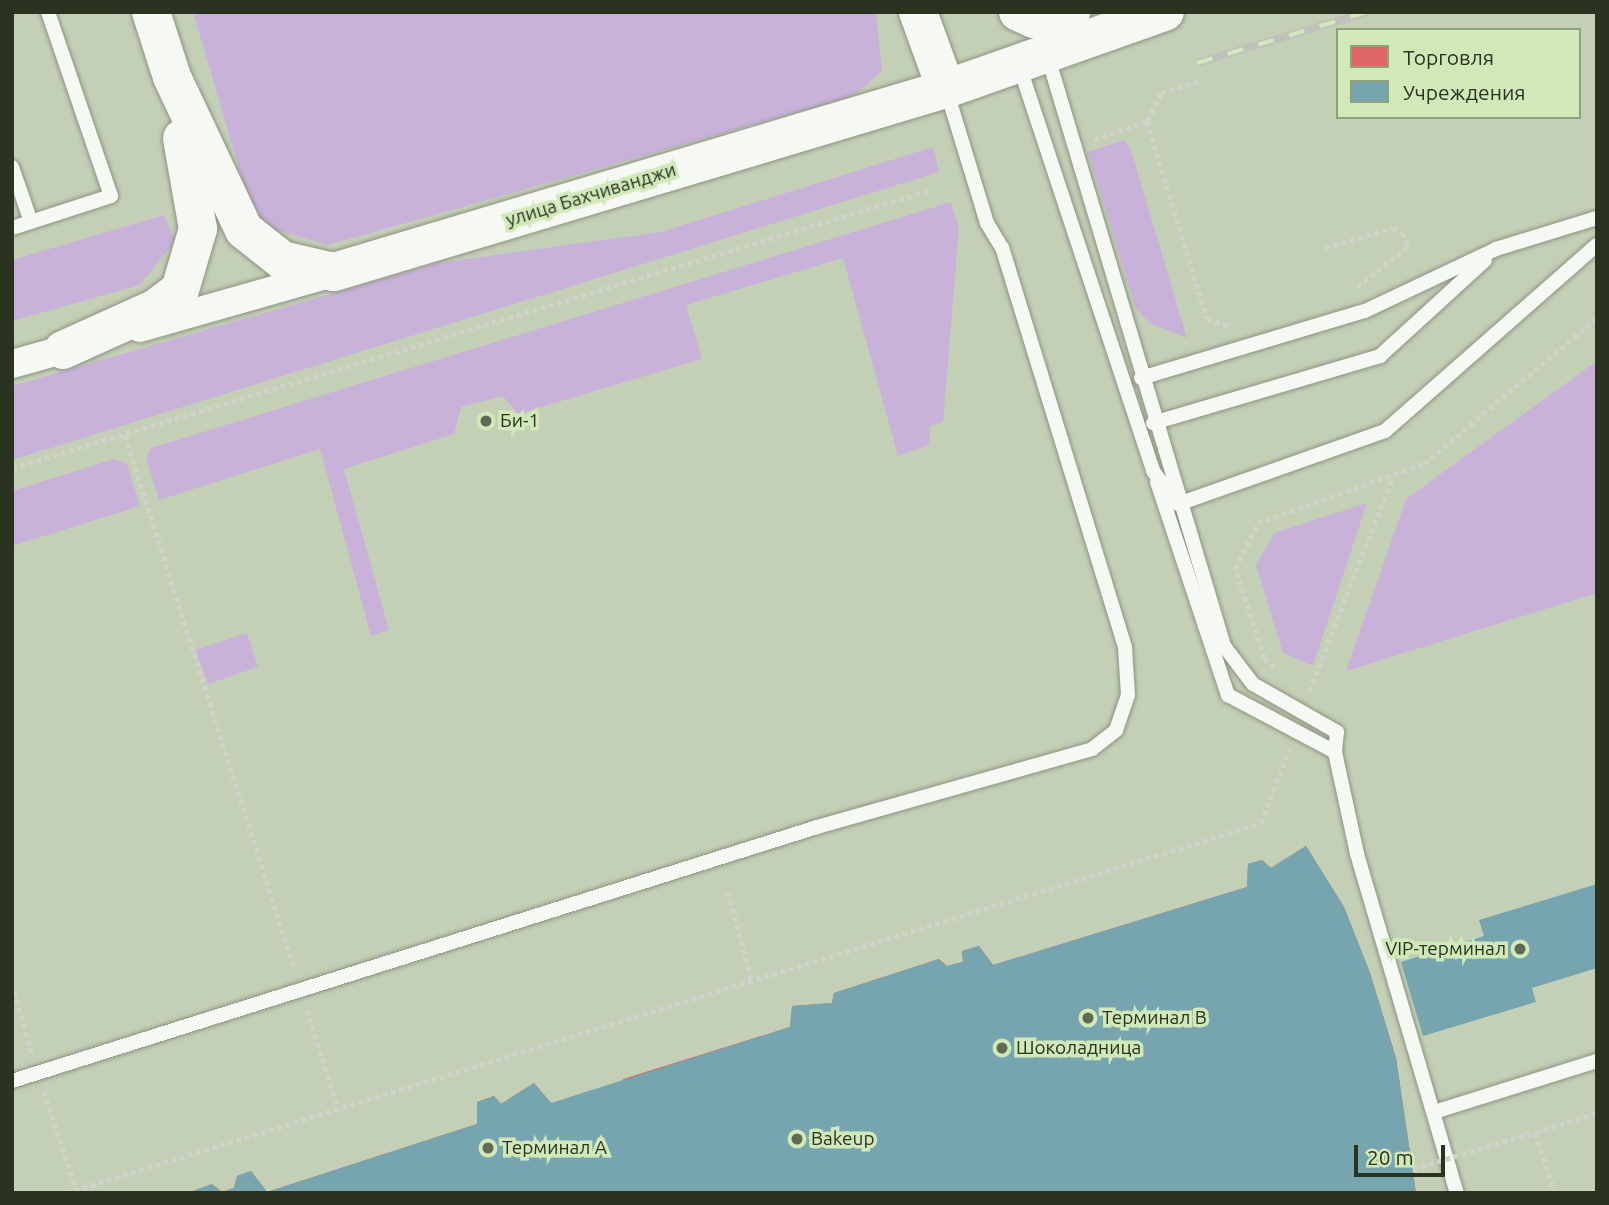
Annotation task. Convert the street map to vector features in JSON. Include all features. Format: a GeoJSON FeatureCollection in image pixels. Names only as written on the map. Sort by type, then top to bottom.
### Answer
{"type":"FeatureCollection","features":[{"type":"Feature","properties":{"kind":"main road"},"geometry":{"type":"LineString","coordinates":[[150,12],[172,77],[244,230],[282,260],[334,272]]}},
{"type":"Feature","properties":{"kind":"main road"},"geometry":{"type":"LineString","coordinates":[[918,12],[946,89]]}},
{"type":"Feature","properties":{"kind":"main road"},"geometry":{"type":"LineString","coordinates":[[1026,16],[1071,12]]}},
{"type":"Feature","properties":{"kind":"main road","name":"улица Бахчиванджи"},"geometry":{"type":"LineString","coordinates":[[334,272],[946,89],[1165,12]]}},
{"type":"Feature","properties":{"kind":"main road"},"geometry":{"type":"LineString","coordinates":[[63,350],[156,308],[180,290],[192,266],[198,229],[172,77]]}},
{"type":"Feature","properties":{"kind":"street","name":"улица Бахчиванджи"},"geometry":{"type":"LineString","coordinates":[[12,364],[334,272]]}},
{"type":"Feature","properties":{"kind":"lane"},"geometry":{"type":"LineString","coordinates":[[12,228],[111,196],[48,12]]}},
{"type":"Feature","properties":{"kind":"lane"},"geometry":{"type":"LineString","coordinates":[[1026,16],[1034,60],[1153,471],[1228,695],[1296,728],[1335,752]]}},
{"type":"Feature","properties":{"kind":"lane"},"geometry":{"type":"LineString","coordinates":[[1034,60],[1130,316],[1141,378],[1153,423],[1224,646],[1253,684],[1304,709],[1337,732],[1335,752],[1357,854],[1458,1193]]}},
{"type":"Feature","properties":{"kind":"lane"},"geometry":{"type":"LineString","coordinates":[[12,1081],[817,827],[1092,750],[1116,730],[1128,695],[1125,647],[1002,248],[983,211],[946,89]]}},
{"type":"Feature","properties":{"kind":"lane"},"geometry":{"type":"LineString","coordinates":[[12,167],[31,222]]}},
{"type":"Feature","properties":{"kind":"lane"},"geometry":{"type":"LineString","coordinates":[[1141,378],[1364,311],[1496,249],[1597,218]]}},
{"type":"Feature","properties":{"kind":"lane"},"geometry":{"type":"LineString","coordinates":[[1178,504],[1385,431],[1597,245]]}},
{"type":"Feature","properties":{"kind":"lane"},"geometry":{"type":"LineString","coordinates":[[1153,423],[1380,356],[1496,249]]}},
{"type":"Feature","properties":{"kind":"lane"},"geometry":{"type":"LineString","coordinates":[[1153,471],[1178,504]]}},
{"type":"Feature","properties":{"kind":"lane"},"geometry":{"type":"LineString","coordinates":[[1434,1112],[1597,1061]]}},
{"type":"Feature","properties":{"kind":"path"},"geometry":{"type":"LineString","coordinates":[[1087,143],[1147,121],[1161,93],[1200,81]]}},
{"type":"Feature","properties":{"kind":"path"},"geometry":{"type":"LineString","coordinates":[[1147,121],[1207,319],[1226,326],[1243,323]]}},
{"type":"Feature","properties":{"kind":"path"},"geometry":{"type":"LineString","coordinates":[[12,468],[928,191]]}},
{"type":"Feature","properties":{"kind":"path"},"geometry":{"type":"LineString","coordinates":[[1325,248],[1394,228],[1403,233],[1408,247],[1343,292]]}},
{"type":"Feature","properties":{"kind":"path"},"geometry":{"type":"LineString","coordinates":[[1281,674],[1264,658],[1235,569],[1258,523],[1392,479],[1424,464],[1597,318]]}},
{"type":"Feature","properties":{"kind":"path"},"geometry":{"type":"LineString","coordinates":[[125,435],[338,1107]]}},
{"type":"Feature","properties":{"kind":"path"},"geometry":{"type":"LineString","coordinates":[[1304,709],[1392,479]]}},
{"type":"Feature","properties":{"kind":"path"},"geometry":{"type":"LineString","coordinates":[[1298,688],[1308,694]]}},
{"type":"Feature","properties":{"kind":"path"},"geometry":{"type":"LineString","coordinates":[[66,1193],[1261,822],[1296,728]]}},
{"type":"Feature","properties":{"kind":"path"},"geometry":{"type":"LineString","coordinates":[[728,892],[752,981]]}},
{"type":"Feature","properties":{"kind":"path"},"geometry":{"type":"LineString","coordinates":[[1413,1169],[1597,1114]]}},
{"type":"Feature","properties":{"kind":"path"},"geometry":{"type":"LineString","coordinates":[[1535,1133],[1555,1193]]}},
{"type":"Feature","properties":{"kind":"shaded area"},"geometry":{"type":"Polygon","coordinates":[[[193,12],[876,12],[882,71],[854,96],[328,245],[269,228],[248,199],[193,12]]]}},
{"type":"Feature","properties":{"kind":"shaded area"},"geometry":{"type":"Polygon","coordinates":[[[1124,140],[1130,147],[1187,338],[1151,324],[1136,309],[1088,152],[1124,140]]]}},
{"type":"Feature","properties":{"kind":"shaded area"},"geometry":{"type":"Polygon","coordinates":[[[933,147],[939,172],[12,460],[12,386],[438,263],[661,232],[933,147]]]}},
{"type":"Feature","properties":{"kind":"shaded area"},"geometry":{"type":"Polygon","coordinates":[[[951,202],[959,228],[943,422],[930,426],[929,445],[898,456],[843,258],[686,305],[702,359],[518,414],[503,396],[461,407],[454,434],[344,469],[389,630],[371,636],[320,449],[159,500],[146,458],[151,448],[951,202]]]}},
{"type":"Feature","properties":{"kind":"shaded area"},"geometry":{"type":"Polygon","coordinates":[[[164,215],[175,241],[140,285],[12,321],[12,260],[164,215]]]}},
{"type":"Feature","properties":{"kind":"shaded area"},"geometry":{"type":"Polygon","coordinates":[[[1597,361],[1597,593],[1346,671],[1406,499],[1597,361]]]}},
{"type":"Feature","properties":{"kind":"shaded area"},"geometry":{"type":"Polygon","coordinates":[[[114,459],[127,464],[140,506],[12,546],[12,491],[114,459]]]}},
{"type":"Feature","properties":{"kind":"shaded area"},"geometry":{"type":"Polygon","coordinates":[[[1367,503],[1313,666],[1283,653],[1256,565],[1274,533],[1367,503]]]}},
{"type":"Feature","properties":{"kind":"shaded area"},"geometry":{"type":"Polygon","coordinates":[[[247,633],[258,667],[208,684],[195,650],[247,633]]]}},
{"type":"Feature","properties":{"kind":"building: Торговля","name":"Терминал B"},"geometry":{"type":"Polygon","coordinates":[[[1306,846],[1344,907],[1370,973],[1396,1058],[1416,1193],[651,1193],[623,1079],[790,1027],[792,1006],[832,1003],[834,993],[939,959],[947,966],[963,962],[962,951],[979,946],[993,965],[1247,887],[1248,864],[1262,860],[1271,868],[1306,846]]]}},
{"type":"Feature","properties":{"kind":"building: Торговля","name":"Терминал А"},"geometry":{"type":"Polygon","coordinates":[[[534,1083],[551,1103],[593,1193],[188,1193],[212,1184],[222,1192],[234,1188],[237,1176],[251,1171],[267,1192],[477,1124],[477,1102],[494,1096],[501,1104],[534,1083]]]}},
{"type":"Feature","properties":{"kind":"building: Учреждения","name":"Терминал B"},"geometry":{"type":"Polygon","coordinates":[[[1306,846],[1344,907],[1370,973],[1396,1058],[1416,1193],[188,1193],[212,1184],[222,1192],[234,1188],[237,1176],[251,1171],[267,1192],[477,1124],[477,1102],[494,1096],[501,1104],[534,1083],[551,1103],[790,1027],[792,1006],[832,1003],[834,993],[939,959],[947,966],[963,962],[962,951],[979,946],[993,965],[1247,887],[1248,864],[1262,860],[1271,868],[1306,846]]]}},
{"type":"Feature","properties":{"kind":"building: Учреждения","name":"VIP-терминал"},"geometry":{"type":"Polygon","coordinates":[[[1597,884],[1597,968],[1532,988],[1536,1002],[1423,1036],[1401,962],[1484,936],[1479,920],[1597,884]]]}},
{"type":"Feature","properties":{"kind":"railway"},"geometry":{"type":"LineString","coordinates":[[1197,63],[1367,12]]}},
{"type":"Feature","properties":{"kind":"place","name":"Би-1"},"geometry":{"type":"Point","coordinates":[486,421]}},
{"type":"Feature","properties":{"kind":"place","name":"VIP-терминал"},"geometry":{"type":"Point","coordinates":[1520,949]}},
{"type":"Feature","properties":{"kind":"place","name":"Терминал B"},"geometry":{"type":"Point","coordinates":[1088,1018]}},
{"type":"Feature","properties":{"kind":"place","name":"Шоколадница"},"geometry":{"type":"Point","coordinates":[1002,1048]}},
{"type":"Feature","properties":{"kind":"place","name":"Bakeup"},"geometry":{"type":"Point","coordinates":[797,1139]}},
{"type":"Feature","properties":{"kind":"place","name":"Терминал А"},"geometry":{"type":"Point","coordinates":[488,1148]}}]}
